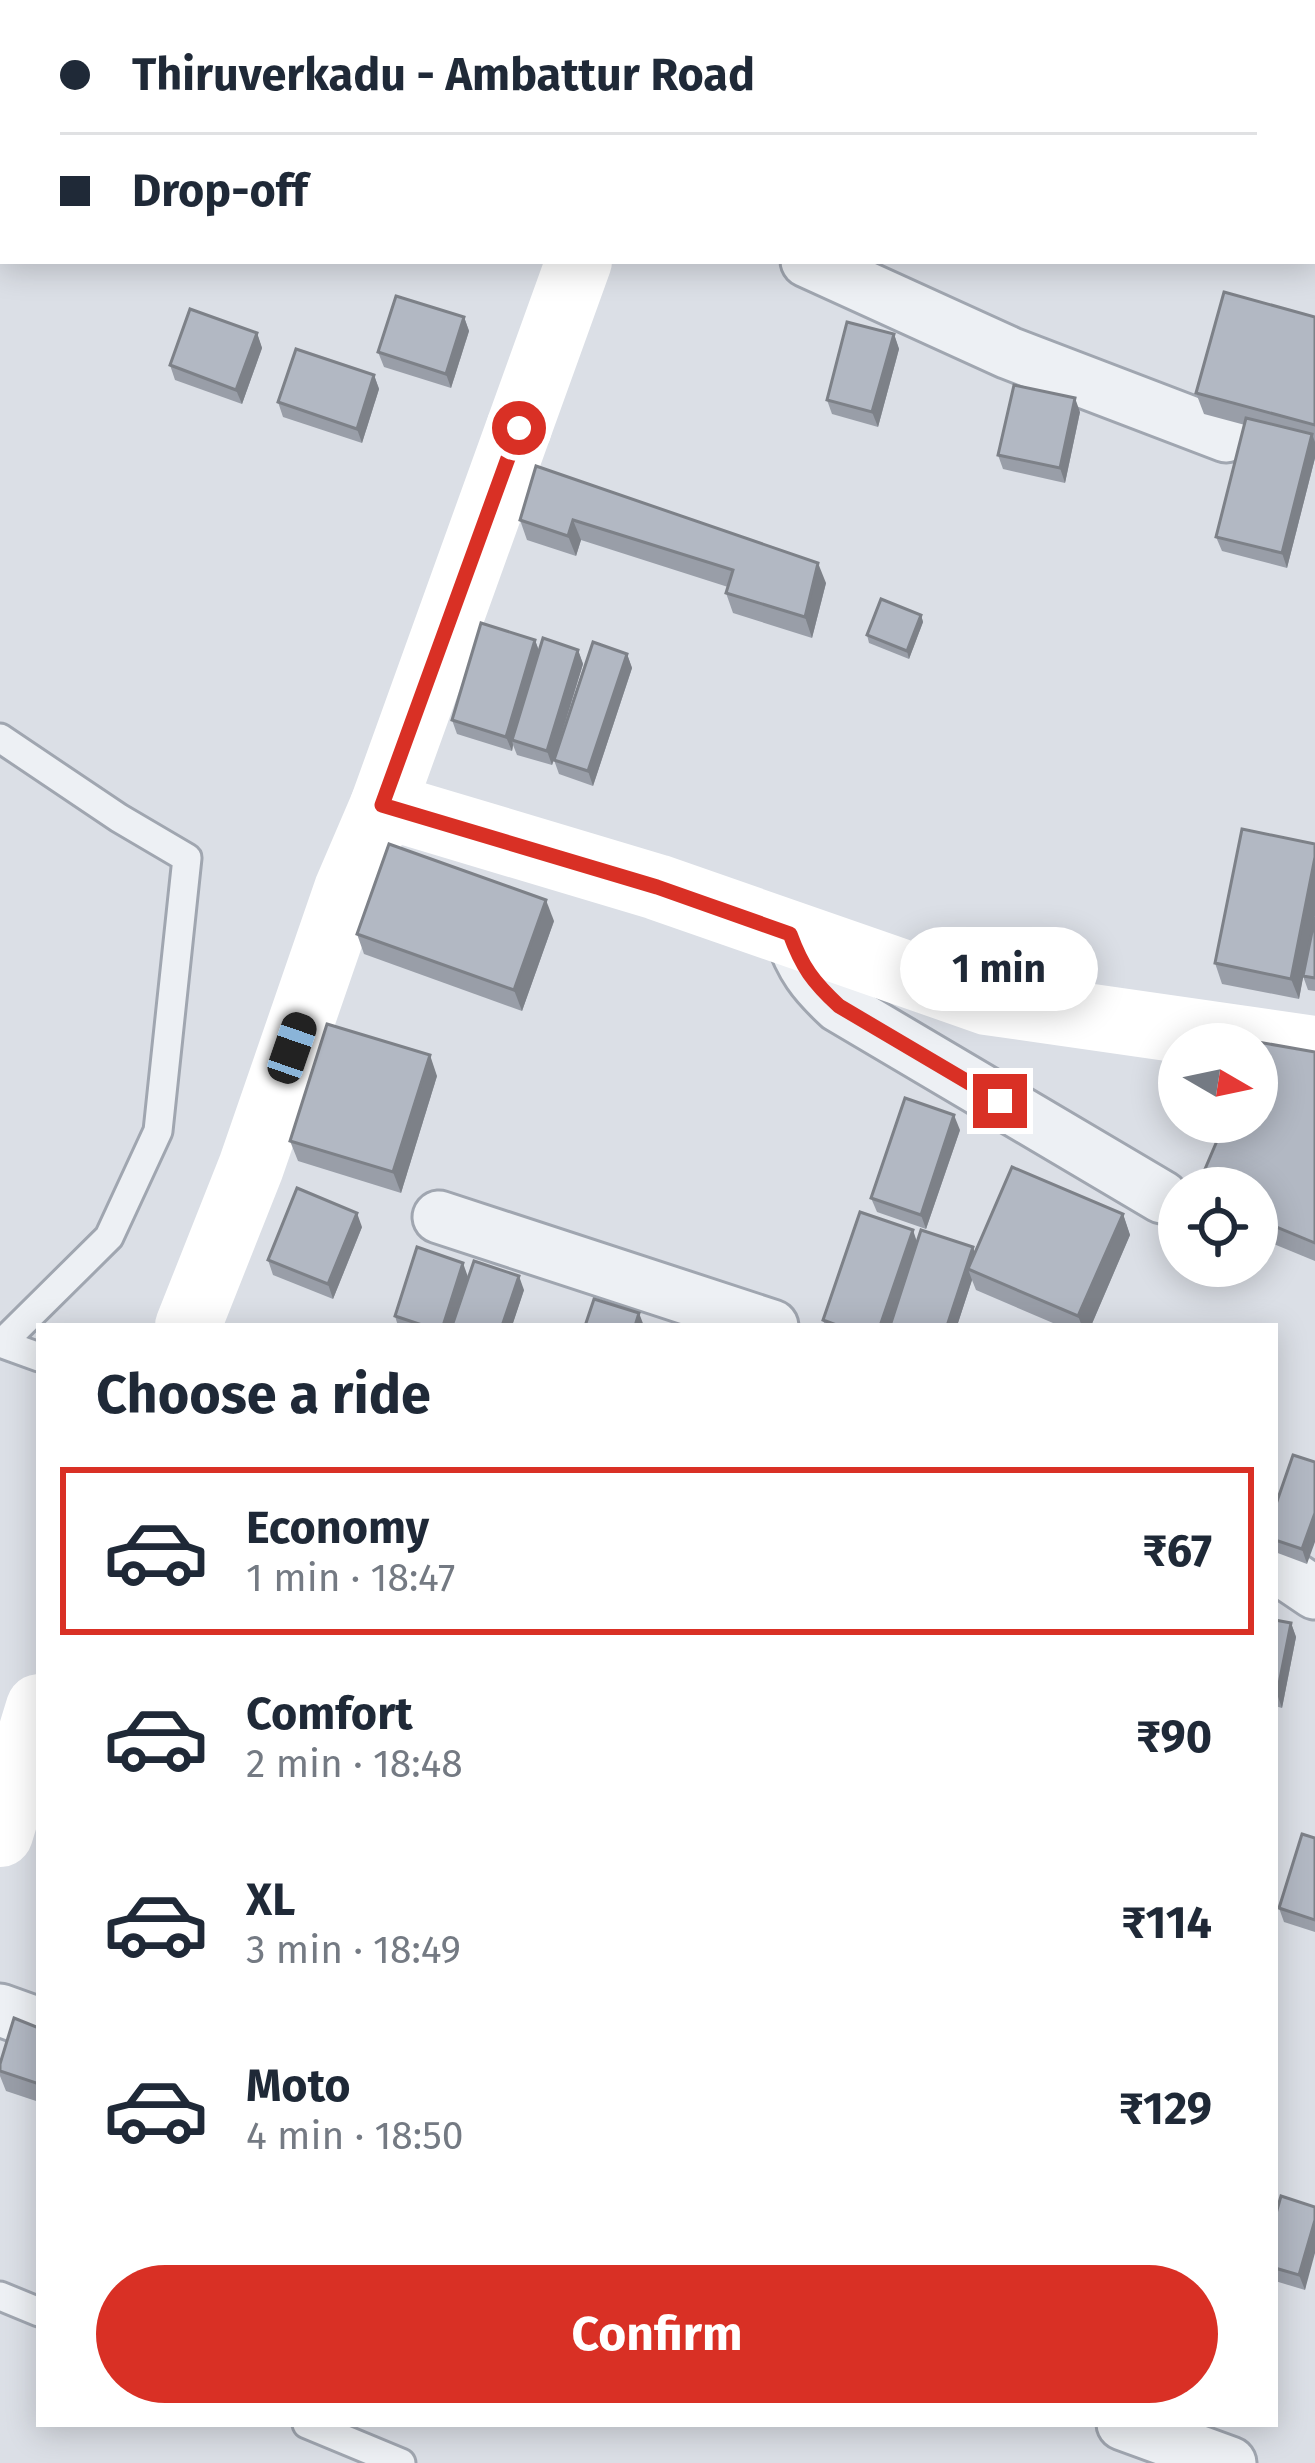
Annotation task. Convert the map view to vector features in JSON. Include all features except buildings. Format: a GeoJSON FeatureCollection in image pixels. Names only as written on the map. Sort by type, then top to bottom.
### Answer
{"type":"FeatureCollection","features":[{"type":"Feature","properties":{"kind":"main road"},"geometry":{"type":"LineString","coordinates":[[189,1323],[251,1167],[347,889],[382,805],[578,264]]}},
{"type":"Feature","properties":{"kind":"main road"},"geometry":{"type":"LineString","coordinates":[[382,805],[657,887],[986,1002],[1315,1049]]}},
{"type":"Feature","properties":{"kind":"main road"},"geometry":{"type":"LineString","coordinates":[[0,1834],[36,1716]]}},
{"type":"Feature","properties":{"kind":"street"},"geometry":{"type":"LineString","coordinates":[[814,264],[1009,353],[1226,436]]}},
{"type":"Feature","properties":{"kind":"street"},"geometry":{"type":"LineString","coordinates":[[790,934],[801,964],[839,1006],[1158,1194]]}},
{"type":"Feature","properties":{"kind":"street"},"geometry":{"type":"LineString","coordinates":[[439,1217],[763,1323]]}},
{"type":"Feature","properties":{"kind":"street"},"geometry":{"type":"LineString","coordinates":[[1278,1568],[1315,1593]]}},
{"type":"Feature","properties":{"kind":"street"},"geometry":{"type":"LineString","coordinates":[[0,2010],[36,2023]]}},
{"type":"Feature","properties":{"kind":"street"},"geometry":{"type":"LineString","coordinates":[[1131,2427],[1230,2463]]}},
{"type":"Feature","properties":{"kind":"lane"},"geometry":{"type":"LineString","coordinates":[[0,738],[188,859],[158,1131],[109,1237],[1,1343],[36,1356]]}},
{"type":"Feature","properties":{"kind":"lane"},"geometry":{"type":"LineString","coordinates":[[0,2296],[36,2311]]}},
{"type":"Feature","properties":{"kind":"lane"},"geometry":{"type":"LineString","coordinates":[[315,2427],[401,2463]]}},
{"type":"Feature","properties":{"kind":"route"},"geometry":{"type":"LineString","coordinates":[[519,428],[382,805],[657,887],[790,934],[801,964],[839,1006],[1000,1101]]}}]}
